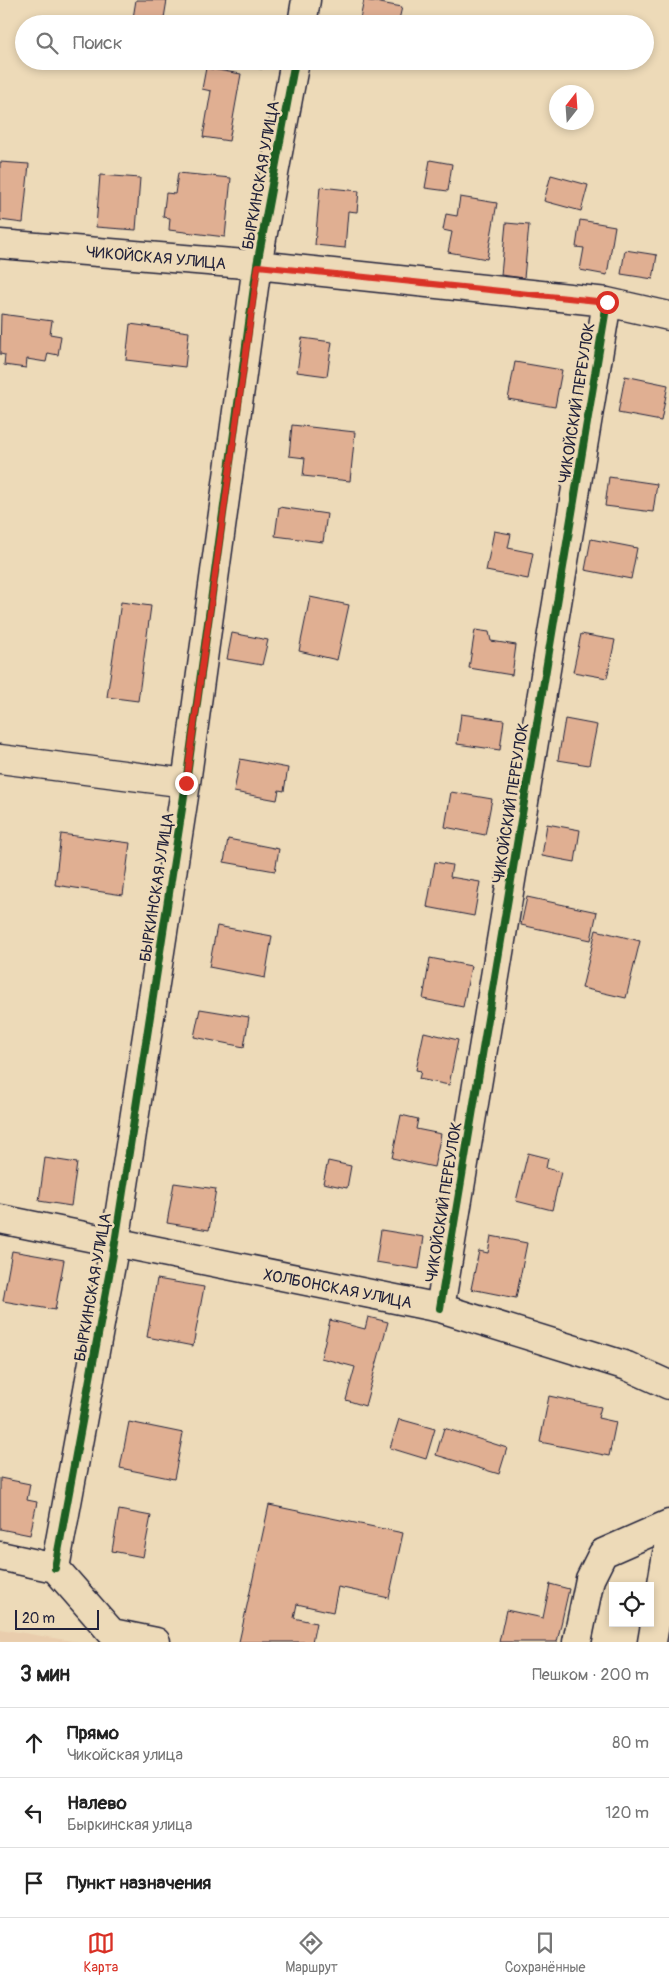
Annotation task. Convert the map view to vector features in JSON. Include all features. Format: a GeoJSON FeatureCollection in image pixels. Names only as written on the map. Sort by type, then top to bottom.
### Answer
{"type":"FeatureCollection","features":[{"type":"Feature","properties":{"kind":"street"},"geometry":{"type":"LineString","coordinates":[[304,15],[306,0]]}},
{"type":"Feature","properties":{"kind":"street","name":"БЫРКИНСКАЯ УЛИЦА"},"geometry":{"type":"LineString","coordinates":[[55,1568],[115,1242],[186,783],[258,266],[293,70]]}},
{"type":"Feature","properties":{"kind":"street","name":"ЧИКОЙСКАЯ УЛИЦА"},"geometry":{"type":"LineString","coordinates":[[0,244],[258,266],[607,302],[669,316]]}},
{"type":"Feature","properties":{"kind":"street","name":"ЧИКОЙСКИЙ ПЕРЕУЛОК"},"geometry":{"type":"LineString","coordinates":[[440,1308],[607,302]]}},
{"type":"Feature","properties":{"kind":"street"},"geometry":{"type":"LineString","coordinates":[[0,759],[186,783]]}},
{"type":"Feature","properties":{"kind":"street","name":"ХОЛБОНСКАЯ УЛИЦА"},"geometry":{"type":"LineString","coordinates":[[0,1219],[440,1308],[627,1366],[669,1385]]}},
{"type":"Feature","properties":{"kind":"street"},"geometry":{"type":"LineString","coordinates":[[577,1642],[590,1579],[604,1553],[669,1524]]}},
{"type":"Feature","properties":{"kind":"street"},"geometry":{"type":"LineString","coordinates":[[652,1642],[669,1542]]}},
{"type":"Feature","properties":{"kind":"street"},"geometry":{"type":"LineString","coordinates":[[0,1556],[55,1568],[112,1634],[156,1642]]}},
{"type":"Feature","properties":{"kind":"shaded area"},"geometry":{"type":"Polygon","coordinates":[[[0,1629],[78,1642],[0,1642],[0,1629]]]}},
{"type":"Feature","properties":{"kind":"building"},"geometry":{"type":"Polygon","coordinates":[[[136,0],[167,0],[164,15],[134,15],[136,0]]]}},
{"type":"Feature","properties":{"kind":"building"},"geometry":{"type":"Polygon","coordinates":[[[364,0],[402,7],[400,15],[361,15],[364,0]]]}},
{"type":"Feature","properties":{"kind":"building"},"geometry":{"type":"Polygon","coordinates":[[[206,70],[241,74],[229,141],[203,137],[211,91],[202,89],[206,70]]]}},
{"type":"Feature","properties":{"kind":"building"},"geometry":{"type":"Polygon","coordinates":[[[430,160],[452,164],[448,191],[425,188],[430,160]]]}},
{"type":"Feature","properties":{"kind":"building"},"geometry":{"type":"Polygon","coordinates":[[[0,162],[29,164],[23,223],[0,220],[0,162]]]}},
{"type":"Feature","properties":{"kind":"building"},"geometry":{"type":"Polygon","coordinates":[[[178,173],[231,178],[225,237],[169,230],[170,218],[163,217],[166,193],[175,194],[178,173]]]}},
{"type":"Feature","properties":{"kind":"building"},"geometry":{"type":"Polygon","coordinates":[[[100,175],[140,178],[136,230],[96,227],[100,175]]]}},
{"type":"Feature","properties":{"kind":"building"},"geometry":{"type":"Polygon","coordinates":[[[551,175],[588,185],[581,211],[544,201],[551,175]]]}},
{"type":"Feature","properties":{"kind":"building"},"geometry":{"type":"Polygon","coordinates":[[[320,187],[359,191],[357,212],[348,211],[345,248],[315,245],[320,187]]]}},
{"type":"Feature","properties":{"kind":"building"},"geometry":{"type":"Polygon","coordinates":[[[460,197],[497,203],[487,259],[448,252],[452,232],[443,230],[446,214],[457,216],[460,197]]]}},
{"type":"Feature","properties":{"kind":"building"},"geometry":{"type":"Polygon","coordinates":[[[580,220],[615,226],[607,275],[580,270],[584,248],[576,247],[580,220]]]}},
{"type":"Feature","properties":{"kind":"building"},"geometry":{"type":"Polygon","coordinates":[[[506,223],[529,225],[524,278],[501,275],[506,223]]]}},
{"type":"Feature","properties":{"kind":"building"},"geometry":{"type":"Polygon","coordinates":[[[625,250],[657,255],[653,279],[621,274],[625,250]]]}},
{"type":"Feature","properties":{"kind":"building"},"geometry":{"type":"Polygon","coordinates":[[[1,314],[52,321],[50,334],[61,336],[58,355],[48,353],[46,362],[27,359],[26,368],[4,365],[5,355],[0,354],[1,314]]]}},
{"type":"Feature","properties":{"kind":"building"},"geometry":{"type":"Polygon","coordinates":[[[130,324],[189,332],[185,367],[126,360],[130,324]]]}},
{"type":"Feature","properties":{"kind":"building"},"geometry":{"type":"Polygon","coordinates":[[[302,338],[332,342],[327,376],[297,372],[302,338]]]}},
{"type":"Feature","properties":{"kind":"building"},"geometry":{"type":"Polygon","coordinates":[[[515,362],[562,370],[555,407],[508,399],[515,362]]]}},
{"type":"Feature","properties":{"kind":"building"},"geometry":{"type":"Polygon","coordinates":[[[625,376],[668,385],[661,421],[618,413],[625,376]]]}},
{"type":"Feature","properties":{"kind":"building"},"geometry":{"type":"Polygon","coordinates":[[[292,425],[355,432],[350,481],[303,476],[305,458],[289,456],[292,425]]]}},
{"type":"Feature","properties":{"kind":"building"},"geometry":{"type":"Polygon","coordinates":[[[609,477],[657,484],[653,512],[605,506],[609,477]]]}},
{"type":"Feature","properties":{"kind":"building"},"geometry":{"type":"Polygon","coordinates":[[[279,507],[327,514],[323,542],[275,536],[279,507]]]}},
{"type":"Feature","properties":{"kind":"building"},"geometry":{"type":"Polygon","coordinates":[[[494,531],[511,534],[508,548],[533,553],[528,579],[486,571],[494,531]]]}},
{"type":"Feature","properties":{"kind":"building"},"geometry":{"type":"Polygon","coordinates":[[[591,539],[637,548],[631,579],[585,570],[591,539]]]}},
{"type":"Feature","properties":{"kind":"building"},"geometry":{"type":"Polygon","coordinates":[[[310,597],[349,605],[337,660],[299,651],[310,597]]]}},
{"type":"Feature","properties":{"kind":"building"},"geometry":{"type":"Polygon","coordinates":[[[121,602],[151,606],[138,701],[107,697],[121,602]]]}},
{"type":"Feature","properties":{"kind":"building"},"geometry":{"type":"Polygon","coordinates":[[[475,630],[489,632],[491,641],[516,645],[512,675],[469,668],[475,630]]]}},
{"type":"Feature","properties":{"kind":"building"},"geometry":{"type":"Polygon","coordinates":[[[232,633],[268,640],[262,665],[227,659],[232,633]]]}},
{"type":"Feature","properties":{"kind":"building"},"geometry":{"type":"Polygon","coordinates":[[[581,634],[615,640],[607,678],[573,672],[581,634]]]}},
{"type":"Feature","properties":{"kind":"building"},"geometry":{"type":"Polygon","coordinates":[[[461,714],[504,720],[500,750],[457,744],[461,714]]]}},
{"type":"Feature","properties":{"kind":"building"},"geometry":{"type":"Polygon","coordinates":[[[565,719],[597,725],[589,765],[558,760],[565,719]]]}},
{"type":"Feature","properties":{"kind":"building"},"geometry":{"type":"Polygon","coordinates":[[[240,759],[288,768],[284,791],[279,790],[277,800],[234,792],[240,759]]]}},
{"type":"Feature","properties":{"kind":"building"},"geometry":{"type":"Polygon","coordinates":[[[451,792],[492,799],[485,835],[445,827],[451,792]]]}},
{"type":"Feature","properties":{"kind":"building"},"geometry":{"type":"Polygon","coordinates":[[[547,824],[580,830],[575,862],[542,856],[547,824]]]}},
{"type":"Feature","properties":{"kind":"building"},"geometry":{"type":"Polygon","coordinates":[[[61,834],[130,843],[123,895],[55,885],[61,834]]]}},
{"type":"Feature","properties":{"kind":"building"},"geometry":{"type":"Polygon","coordinates":[[[228,839],[279,849],[275,871],[224,862],[228,839]]]}},
{"type":"Feature","properties":{"kind":"building"},"geometry":{"type":"Polygon","coordinates":[[[435,862],[452,865],[450,877],[480,882],[474,916],[427,907],[435,862]]]}},
{"type":"Feature","properties":{"kind":"building"},"geometry":{"type":"Polygon","coordinates":[[[527,897],[597,912],[591,940],[521,925],[527,897]]]}},
{"type":"Feature","properties":{"kind":"building"},"geometry":{"type":"Polygon","coordinates":[[[217,926],[272,936],[265,978],[209,967],[217,926]]]}},
{"type":"Feature","properties":{"kind":"building"},"geometry":{"type":"Polygon","coordinates":[[[596,930],[640,941],[626,998],[582,988],[596,930]]]}},
{"type":"Feature","properties":{"kind":"building"},"geometry":{"type":"Polygon","coordinates":[[[430,958],[471,966],[463,1007],[423,999],[430,958]]]}},
{"type":"Feature","properties":{"kind":"building"},"geometry":{"type":"Polygon","coordinates":[[[200,1009],[249,1017],[244,1047],[194,1037],[200,1009]]]}},
{"type":"Feature","properties":{"kind":"building"},"geometry":{"type":"Polygon","coordinates":[[[424,1032],[458,1040],[449,1085],[419,1079],[421,1071],[416,1070],[424,1032]]]}},
{"type":"Feature","properties":{"kind":"building"},"geometry":{"type":"Polygon","coordinates":[[[401,1115],[418,1119],[416,1129],[441,1134],[434,1167],[392,1158],[401,1115]]]}},
{"type":"Feature","properties":{"kind":"building"},"geometry":{"type":"Polygon","coordinates":[[[528,1153],[548,1158],[546,1168],[561,1172],[552,1210],[516,1201],[528,1153]]]}},
{"type":"Feature","properties":{"kind":"building"},"geometry":{"type":"Polygon","coordinates":[[[45,1158],[77,1163],[71,1206],[39,1201],[45,1158]]]}},
{"type":"Feature","properties":{"kind":"building"},"geometry":{"type":"Polygon","coordinates":[[[328,1161],[351,1166],[347,1188],[323,1183],[328,1161]]]}},
{"type":"Feature","properties":{"kind":"building"},"geometry":{"type":"Polygon","coordinates":[[[174,1183],[216,1189],[209,1230],[167,1223],[174,1183]]]}},
{"type":"Feature","properties":{"kind":"building"},"geometry":{"type":"Polygon","coordinates":[[[381,1230],[424,1237],[419,1269],[376,1262],[381,1230]]]}},
{"type":"Feature","properties":{"kind":"building"},"geometry":{"type":"Polygon","coordinates":[[[491,1236],[527,1243],[516,1298],[471,1289],[479,1251],[488,1253],[491,1236]]]}},
{"type":"Feature","properties":{"kind":"building"},"geometry":{"type":"Polygon","coordinates":[[[12,1251],[64,1260],[55,1310],[3,1301],[12,1251]]]}},
{"type":"Feature","properties":{"kind":"building"},"geometry":{"type":"Polygon","coordinates":[[[157,1279],[204,1287],[193,1346],[147,1337],[157,1279]]]}},
{"type":"Feature","properties":{"kind":"building"},"geometry":{"type":"Polygon","coordinates":[[[368,1317],[388,1322],[365,1406],[346,1400],[355,1367],[321,1358],[330,1320],[365,1329],[368,1317]]]}},
{"type":"Feature","properties":{"kind":"building"},"geometry":{"type":"Polygon","coordinates":[[[549,1396],[601,1407],[598,1418],[616,1422],[609,1456],[540,1442],[549,1396]]]}},
{"type":"Feature","properties":{"kind":"building"},"geometry":{"type":"Polygon","coordinates":[[[399,1419],[435,1429],[426,1459],[390,1448],[399,1419]]]}},
{"type":"Feature","properties":{"kind":"building"},"geometry":{"type":"Polygon","coordinates":[[[129,1422],[183,1433],[174,1479],[120,1468],[129,1422]]]}},
{"type":"Feature","properties":{"kind":"building"},"geometry":{"type":"Polygon","coordinates":[[[444,1428],[507,1448],[499,1474],[436,1455],[444,1428]]]}},
{"type":"Feature","properties":{"kind":"building"},"geometry":{"type":"Polygon","coordinates":[[[0,1478],[30,1484],[27,1500],[37,1502],[30,1535],[0,1529],[0,1478]]]}},
{"type":"Feature","properties":{"kind":"building"},"geometry":{"type":"Polygon","coordinates":[[[269,1505],[403,1533],[389,1598],[338,1587],[333,1612],[297,1604],[294,1618],[316,1623],[312,1642],[239,1642],[269,1505]]]}},
{"type":"Feature","properties":{"kind":"building"},"geometry":{"type":"Polygon","coordinates":[[[119,1510],[151,1516],[143,1557],[112,1551],[119,1510]]]}},
{"type":"Feature","properties":{"kind":"building"},"geometry":{"type":"Polygon","coordinates":[[[550,1584],[569,1589],[557,1642],[499,1642],[506,1610],[543,1618],[550,1584]]]}},
{"type":"Feature","properties":{"kind":"cycle path"},"geometry":{"type":"LineString","coordinates":[[55,1568],[115,1243],[186,783],[257,265],[293,70]]}},
{"type":"Feature","properties":{"kind":"cycle path"},"geometry":{"type":"LineString","coordinates":[[440,1308],[607,302]]}},
{"type":"Feature","properties":{"kind":"route"},"geometry":{"type":"LineString","coordinates":[[186,783],[258,266],[607,302]]}}]}
